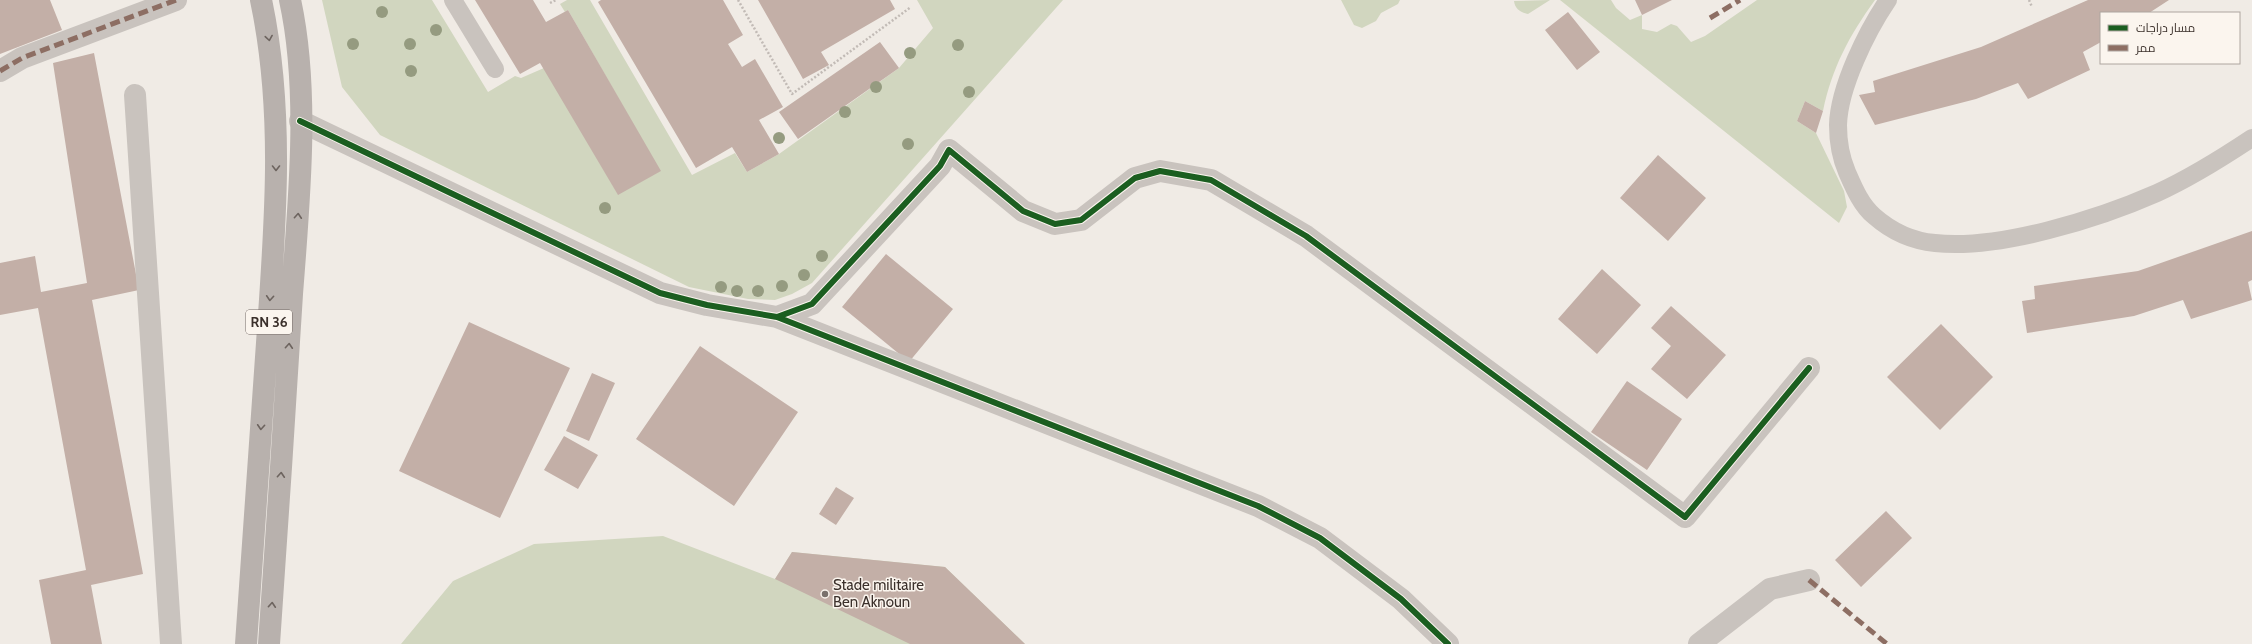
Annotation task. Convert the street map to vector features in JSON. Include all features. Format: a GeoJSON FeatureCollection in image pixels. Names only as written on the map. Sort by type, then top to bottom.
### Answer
{"type":"FeatureCollection","features":[{"type":"Feature","properties":{"kind":"main road","name":"RN 36"},"geometry":{"type":"LineString","coordinates":[[246,644],[276,203],[276,117],[274,76],[261,0]]}},
{"type":"Feature","properties":{"kind":"main road","name":"RN 36"},"geometry":{"type":"LineString","coordinates":[[269,644],[299,201],[300,121],[298,63],[290,0]]}},
{"type":"Feature","properties":{"kind":"street"},"geometry":{"type":"LineString","coordinates":[[0,71],[22,58],[176,0]]}},
{"type":"Feature","properties":{"kind":"street"},"geometry":{"type":"LineString","coordinates":[[136,95],[170,644]]}},
{"type":"Feature","properties":{"kind":"street"},"geometry":{"type":"LineString","coordinates":[[300,121],[660,293],[707,305],[777,317],[1258,506],[1320,538],[1401,598],[1448,644]]}},
{"type":"Feature","properties":{"kind":"street"},"geometry":{"type":"LineString","coordinates":[[777,317],[812,304],[940,166],[949,150],[1023,211],[1055,224],[1081,220],[1135,178],[1160,171],[1211,180],[1306,236],[1685,517],[1809,368]]}},
{"type":"Feature","properties":{"kind":"street"},"geometry":{"type":"LineString","coordinates":[[1699,644],[1770,589],[1809,580]]}},
{"type":"Feature","properties":{"kind":"lane"},"geometry":{"type":"LineString","coordinates":[[452,0],[495,69]]}},
{"type":"Feature","properties":{"kind":"lane"},"geometry":{"type":"LineString","coordinates":[[1888,0],[1863,46],[1848,81],[1841,104],[1839,139],[1845,165],[1860,199],[1873,215],[1899,234],[1934,243],[1960,244],[2018,236],[2074,223],[2102,215],[2158,192],[2205,167],[2252,138]]}},
{"type":"Feature","properties":{"kind":"path"},"geometry":{"type":"LineString","coordinates":[[550,3],[556,0]]}},
{"type":"Feature","properties":{"kind":"path"},"geometry":{"type":"LineString","coordinates":[[738,0],[792,94],[911,7]]}},
{"type":"Feature","properties":{"kind":"path"},"geometry":{"type":"LineString","coordinates":[[2029,0],[2032,7]]}},
{"type":"Feature","properties":{"kind":"green space"},"geometry":{"type":"Polygon","coordinates":[[[322,0],[432,0],[488,92],[515,76],[521,78],[544,68],[618,194],[660,171],[568,10],[565,12],[560,4],[567,0],[590,0],[692,175],[735,153],[747,172],[779,154],[899,68],[933,28],[917,0],[1063,0],[812,283],[792,294],[775,300],[748,299],[689,287],[380,135],[342,87],[322,0]]]}},
{"type":"Feature","properties":{"kind":"green space"},"geometry":{"type":"Polygon","coordinates":[[[1341,0],[1400,0],[1398,4],[1381,13],[1376,21],[1362,28],[1354,25],[1341,0]]]}},
{"type":"Feature","properties":{"kind":"green space"},"geometry":{"type":"Polygon","coordinates":[[[1550,0],[1528,14],[1518,10],[1514,1],[1550,0]]]}},
{"type":"Feature","properties":{"kind":"green space"},"geometry":{"type":"Polygon","coordinates":[[[1560,0],[1611,0],[1616,8],[1630,20],[1642,15],[1642,29],[1657,32],[1671,24],[1677,26],[1691,42],[1705,36],[1757,0],[1875,0],[1849,40],[1831,81],[1823,111],[1805,101],[1797,121],[1816,133],[1844,191],[1847,207],[1839,223],[1560,0]]]}},
{"type":"Feature","properties":{"kind":"green space","name":"Stade militaire Ben Aknoun"},"geometry":{"type":"Polygon","coordinates":[[[663,536],[775,579],[792,552],[945,567],[1025,644],[401,644],[453,581],[534,544],[663,536]]]}},
{"type":"Feature","properties":{"kind":"building"},"geometry":{"type":"Polygon","coordinates":[[[0,0],[50,0],[62,30],[0,54],[0,0]]]}},
{"type":"Feature","properties":{"kind":"building"},"geometry":{"type":"Polygon","coordinates":[[[475,0],[533,0],[546,22],[568,10],[661,171],[618,195],[540,63],[520,74],[475,0]]]}},
{"type":"Feature","properties":{"kind":"building"},"geometry":{"type":"Polygon","coordinates":[[[601,0],[723,0],[743,35],[728,44],[742,67],[755,59],[783,107],[759,120],[779,154],[747,172],[732,147],[696,168],[598,2],[601,0]]]}},
{"type":"Feature","properties":{"kind":"building"},"geometry":{"type":"Polygon","coordinates":[[[758,0],[890,0],[895,9],[821,52],[829,65],[803,79],[758,0]]]}},
{"type":"Feature","properties":{"kind":"building"},"geometry":{"type":"Polygon","coordinates":[[[1635,0],[1672,0],[1642,15],[1635,0]]]}},
{"type":"Feature","properties":{"kind":"building"},"geometry":{"type":"Polygon","coordinates":[[[2088,0],[2169,0],[2151,12],[2100,12],[2100,43],[2083,52],[2090,70],[2028,99],[2018,83],[1976,99],[1875,125],[1859,95],[1875,92],[1873,81],[1981,47],[2088,0]]]}},
{"type":"Feature","properties":{"kind":"building"},"geometry":{"type":"Polygon","coordinates":[[[1568,12],[1600,52],[1577,70],[1545,30],[1568,12]]]}},
{"type":"Feature","properties":{"kind":"building"},"geometry":{"type":"Polygon","coordinates":[[[880,42],[899,68],[798,139],[779,112],[880,42]]]}},
{"type":"Feature","properties":{"kind":"building"},"geometry":{"type":"Polygon","coordinates":[[[94,53],[139,290],[92,300],[143,574],[91,585],[102,644],[51,644],[39,580],[86,570],[38,308],[0,315],[0,263],[35,256],[41,292],[87,283],[53,63],[94,53]]]}},
{"type":"Feature","properties":{"kind":"building"},"geometry":{"type":"Polygon","coordinates":[[[1805,101],[1823,111],[1816,133],[1797,121],[1805,101]]]}},
{"type":"Feature","properties":{"kind":"building"},"geometry":{"type":"Polygon","coordinates":[[[1658,155],[1706,198],[1668,241],[1620,198],[1658,155]]]}},
{"type":"Feature","properties":{"kind":"building"},"geometry":{"type":"Polygon","coordinates":[[[2252,231],[2252,280],[2248,282],[2252,300],[2191,319],[2183,300],[2134,316],[2027,333],[2022,301],[2035,299],[2034,286],[2138,271],[2252,231]]]}},
{"type":"Feature","properties":{"kind":"building"},"geometry":{"type":"Polygon","coordinates":[[[886,254],[953,309],[909,362],[842,307],[886,254]]]}},
{"type":"Feature","properties":{"kind":"building"},"geometry":{"type":"Polygon","coordinates":[[[1602,269],[1641,305],[1597,354],[1558,319],[1602,269]]]}},
{"type":"Feature","properties":{"kind":"building"},"geometry":{"type":"Polygon","coordinates":[[[1671,306],[1726,355],[1687,399],[1651,369],[1671,346],[1651,328],[1671,306]]]}},
{"type":"Feature","properties":{"kind":"building"},"geometry":{"type":"Polygon","coordinates":[[[469,322],[570,368],[500,518],[399,471],[469,322]]]}},
{"type":"Feature","properties":{"kind":"building"},"geometry":{"type":"Polygon","coordinates":[[[1941,324],[1993,377],[1940,430],[1887,377],[1941,324]]]}},
{"type":"Feature","properties":{"kind":"building"},"geometry":{"type":"Polygon","coordinates":[[[700,346],[798,412],[734,506],[636,439],[700,346]]]}},
{"type":"Feature","properties":{"kind":"building"},"geometry":{"type":"Polygon","coordinates":[[[592,373],[615,383],[589,441],[566,431],[592,373]]]}},
{"type":"Feature","properties":{"kind":"building"},"geometry":{"type":"Polygon","coordinates":[[[1627,381],[1682,419],[1647,470],[1591,432],[1627,381]]]}},
{"type":"Feature","properties":{"kind":"building"},"geometry":{"type":"Polygon","coordinates":[[[564,436],[598,455],[578,489],[544,470],[564,436]]]}},
{"type":"Feature","properties":{"kind":"building"},"geometry":{"type":"Polygon","coordinates":[[[836,487],[854,498],[836,525],[819,514],[836,487]]]}},
{"type":"Feature","properties":{"kind":"building"},"geometry":{"type":"Polygon","coordinates":[[[1886,511],[1912,538],[1861,587],[1835,560],[1886,511]]]}},
{"type":"Feature","properties":{"kind":"building"},"geometry":{"type":"Polygon","coordinates":[[[792,552],[945,567],[1025,644],[910,644],[775,579],[792,552]]]}},
{"type":"Feature","properties":{"kind":"marked path"},"geometry":{"type":"LineString","coordinates":[[0,71],[22,58],[176,0]]}},
{"type":"Feature","properties":{"kind":"marked path"},"geometry":{"type":"LineString","coordinates":[[1710,18],[1740,0]]}},
{"type":"Feature","properties":{"kind":"marked path"},"geometry":{"type":"LineString","coordinates":[[1809,580],[1887,644]]}},
{"type":"Feature","properties":{"kind":"cycle path"},"geometry":{"type":"LineString","coordinates":[[300,121],[660,293],[707,305],[777,317],[1258,506],[1320,538],[1401,599],[1448,644]]}},
{"type":"Feature","properties":{"kind":"cycle path"},"geometry":{"type":"LineString","coordinates":[[777,317],[812,304],[940,166],[949,150],[1023,211],[1055,224],[1081,220],[1135,178],[1160,171],[1211,180],[1306,236],[1685,517],[1809,368]]}},
{"type":"Feature","properties":{"kind":"place","name":"Stade militaire Ben Aknoun"},"geometry":{"type":"Point","coordinates":[825,594]}}]}
